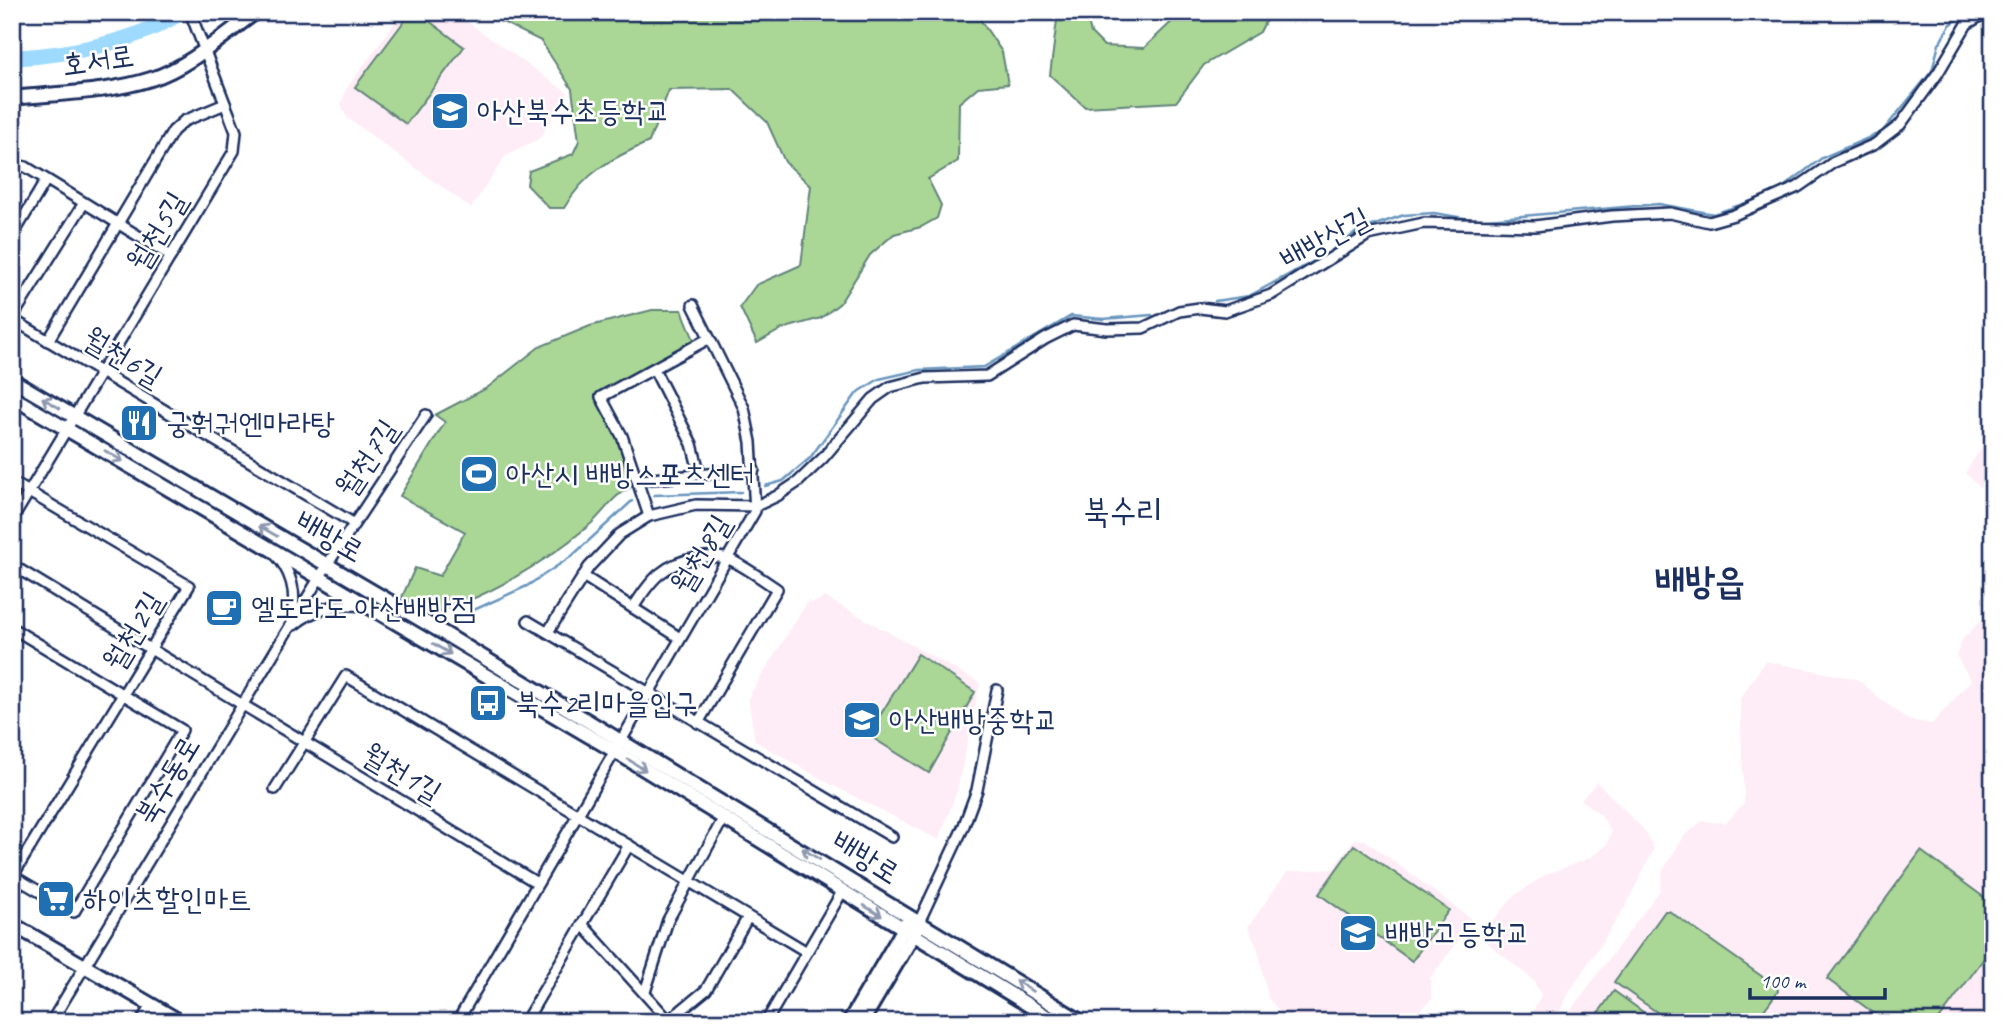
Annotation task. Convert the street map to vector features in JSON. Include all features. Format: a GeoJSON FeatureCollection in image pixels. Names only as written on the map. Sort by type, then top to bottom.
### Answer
{"type":"FeatureCollection","features":[{"type":"Feature","properties":{"kind":"street","name":"월천5길"},"geometry":{"type":"LineString","coordinates":[[12,520],[234,151],[236,132],[190,12]]}},
{"type":"Feature","properties":{"kind":"street","name":"호서로"},"geometry":{"type":"LineString","coordinates":[[12,98],[107,88],[153,79],[205,49],[256,12]]}},
{"type":"Feature","properties":{"kind":"street","name":"배방산길"},"geometry":{"type":"LineString","coordinates":[[756,506],[798,482],[823,458],[873,398],[890,387],[925,378],[987,376],[1045,339],[1073,325],[1143,328],[1179,311],[1200,308],[1225,311],[1271,295],[1368,235],[1424,223],[1535,226],[1612,216],[1670,213],[1709,222],[1763,204],[1798,187],[1834,162],[1875,144],[1900,125],[1938,73],[1967,24],[1987,12]]}},
{"type":"Feature","properties":{"kind":"street"},"geometry":{"type":"LineString","coordinates":[[48,341],[173,131],[184,121],[225,104]]}},
{"type":"Feature","properties":{"kind":"street"},"geometry":{"type":"LineString","coordinates":[[12,164],[26,167],[171,256]]}},
{"type":"Feature","properties":{"kind":"street"},"geometry":{"type":"LineString","coordinates":[[12,237],[46,180]]}},
{"type":"Feature","properties":{"kind":"street"},"geometry":{"type":"LineString","coordinates":[[12,319],[84,203]]}},
{"type":"Feature","properties":{"kind":"street","name":"월천8길"},"geometry":{"type":"LineString","coordinates":[[616,745],[728,559],[756,506],[754,470],[744,408],[693,305]]}},
{"type":"Feature","properties":{"kind":"street","name":"월천6길"},"geometry":{"type":"LineString","coordinates":[[12,319],[354,523]]}},
{"type":"Feature","properties":{"kind":"street"},"geometry":{"type":"LineString","coordinates":[[649,516],[640,480],[622,436],[601,397],[708,339]]}},
{"type":"Feature","properties":{"kind":"street"},"geometry":{"type":"LineString","coordinates":[[653,369],[692,444],[699,475]]}},
{"type":"Feature","properties":{"kind":"street","name":"배방로"},"geometry":{"type":"LineString","coordinates":[[12,380],[323,571],[917,920],[1082,1022]]}},
{"type":"Feature","properties":{"kind":"street","name":"배방로"},"geometry":{"type":"LineString","coordinates":[[12,397],[262,542],[323,571],[374,608],[616,745],[723,819],[1051,1021]]}},
{"type":"Feature","properties":{"kind":"street","name":"월천7길"},"geometry":{"type":"LineString","coordinates":[[323,571],[426,415]]}},
{"type":"Feature","properties":{"kind":"street"},"geometry":{"type":"LineString","coordinates":[[640,480],[754,470]]}},
{"type":"Feature","properties":{"kind":"street","name":"월천2길"},"geometry":{"type":"LineString","coordinates":[[12,482],[189,586],[13,877]]}},
{"type":"Feature","properties":{"kind":"street"},"geometry":{"type":"LineString","coordinates":[[548,632],[583,576],[620,534],[649,516],[696,505],[756,506]]}},
{"type":"Feature","properties":{"kind":"street"},"geometry":{"type":"LineString","coordinates":[[262,542],[278,558],[294,591],[294,609],[287,630]]}},
{"type":"Feature","properties":{"kind":"street"},"geometry":{"type":"LineString","coordinates":[[633,608],[649,582],[663,569],[678,561],[704,557],[728,559],[777,589],[698,723]]}},
{"type":"Feature","properties":{"kind":"street","name":"월천1길"},"geometry":{"type":"LineString","coordinates":[[12,565],[537,883]]}},
{"type":"Feature","properties":{"kind":"street","name":"북수동로"},"geometry":{"type":"LineString","coordinates":[[51,1022],[323,571]]}},
{"type":"Feature","properties":{"kind":"street"},"geometry":{"type":"LineString","coordinates":[[583,576],[680,638]]}},
{"type":"Feature","properties":{"kind":"street"},"geometry":{"type":"LineString","coordinates":[[287,630],[301,618],[335,605],[374,608]]}},
{"type":"Feature","properties":{"kind":"street"},"geometry":{"type":"LineString","coordinates":[[528,621],[892,837]]}},
{"type":"Feature","properties":{"kind":"street"},"geometry":{"type":"LineString","coordinates":[[12,628],[182,730],[74,912],[13,877]]}},
{"type":"Feature","properties":{"kind":"street"},"geometry":{"type":"LineString","coordinates":[[275,789],[346,676],[807,953]]}},
{"type":"Feature","properties":{"kind":"street"},"geometry":{"type":"LineString","coordinates":[[849,1022],[917,920],[963,828],[977,790],[998,690]]}},
{"type":"Feature","properties":{"kind":"street"},"geometry":{"type":"LineString","coordinates":[[457,1022],[616,745]]}},
{"type":"Feature","properties":{"kind":"street"},"geometry":{"type":"LineString","coordinates":[[645,992],[668,920],[723,819]]}},
{"type":"Feature","properties":{"kind":"street"},"geometry":{"type":"LineString","coordinates":[[525,1022],[629,845]]}},
{"type":"Feature","properties":{"kind":"street","name":"배방로"},"geometry":{"type":"LineString","coordinates":[[766,1022],[842,892]]}},
{"type":"Feature","properties":{"kind":"street"},"geometry":{"type":"LineString","coordinates":[[582,924],[669,1021],[706,990],[748,917]]}},
{"type":"Feature","properties":{"kind":"street"},"geometry":{"type":"LineString","coordinates":[[12,924],[181,1022]]}},
{"type":"Feature","properties":{"kind":"street"},"geometry":{"type":"LineString","coordinates":[[862,1022],[909,932]]}},
{"type":"Feature","properties":{"kind":"street"},"geometry":{"type":"LineString","coordinates":[[141,1022],[151,1004]]}},
{"type":"Feature","properties":{"kind":"shaded area","name":"아산북수초등학교"},"geometry":{"type":"Polygon","coordinates":[[[403,12],[453,12],[568,93],[540,138],[505,157],[471,208],[347,118],[341,104],[346,89],[403,12]]]}},
{"type":"Feature","properties":{"kind":"shaded area"},"geometry":{"type":"Polygon","coordinates":[[[1993,430],[1993,500],[1965,473],[1993,430]]]}},
{"type":"Feature","properties":{"kind":"shaded area","name":"아산배방중학교"},"geometry":{"type":"Polygon","coordinates":[[[825,597],[980,683],[957,791],[939,840],[828,783],[755,741],[748,698],[808,601],[812,603],[825,597]]]}},
{"type":"Feature","properties":{"kind":"shaded area"},"geometry":{"type":"Polygon","coordinates":[[[1993,608],[1993,1022],[1562,1022],[1660,890],[1663,870],[1684,836],[1702,821],[1726,823],[1744,803],[1740,699],[1765,661],[1857,679],[1906,719],[1932,724],[1971,680],[1956,656],[1962,640],[1993,608]]]}},
{"type":"Feature","properties":{"kind":"shaded area"},"geometry":{"type":"Polygon","coordinates":[[[1597,782],[1646,832],[1654,849],[1625,907],[1566,997],[1555,1022],[1528,1022],[1541,995],[1533,980],[1479,936],[1514,896],[1545,875],[1590,858],[1607,845],[1611,832],[1601,815],[1581,800],[1597,782]]]}},
{"type":"Feature","properties":{"kind":"shaded area","name":"배방고등학교"},"geometry":{"type":"Polygon","coordinates":[[[1354,839],[1365,840],[1474,921],[1430,978],[1432,999],[1405,1022],[1289,1022],[1268,998],[1258,950],[1248,927],[1287,872],[1333,869],[1354,839]]]}},
{"type":"Feature","properties":{"kind":"green space"},"geometry":{"type":"Polygon","coordinates":[[[411,12],[417,12],[464,47],[406,124],[355,87],[411,12]]]}},
{"type":"Feature","properties":{"kind":"green space"},"geometry":{"type":"Polygon","coordinates":[[[482,12],[975,12],[1002,52],[1008,84],[978,87],[959,103],[958,161],[928,179],[941,205],[937,218],[921,227],[894,234],[870,255],[840,303],[821,318],[782,329],[757,343],[740,307],[756,285],[801,265],[811,186],[785,162],[767,122],[732,89],[669,90],[649,142],[600,168],[572,195],[564,208],[549,208],[527,185],[529,171],[573,154],[579,141],[572,89],[541,41],[482,12]]]}},
{"type":"Feature","properties":{"kind":"green space"},"geometry":{"type":"Polygon","coordinates":[[[1050,12],[1085,12],[1091,33],[1104,46],[1144,48],[1182,12],[1270,12],[1260,32],[1204,65],[1176,102],[1085,107],[1050,75],[1057,20],[1050,12]]]}},
{"type":"Feature","properties":{"kind":"green space"},"geometry":{"type":"Polygon","coordinates":[[[652,310],[682,310],[694,340],[595,396],[618,437],[635,485],[619,494],[594,521],[571,540],[492,590],[450,608],[430,613],[402,597],[415,568],[440,576],[465,532],[400,496],[445,422],[435,415],[487,388],[539,347],[590,326],[652,310]]]}},
{"type":"Feature","properties":{"kind":"green space"},"geometry":{"type":"Polygon","coordinates":[[[918,654],[975,692],[929,773],[868,735],[918,654]]]}},
{"type":"Feature","properties":{"kind":"green space"},"geometry":{"type":"Polygon","coordinates":[[[1354,845],[1449,910],[1412,961],[1319,894],[1354,845]]]}},
{"type":"Feature","properties":{"kind":"green space"},"geometry":{"type":"Polygon","coordinates":[[[1921,851],[1993,904],[1993,946],[1937,1022],[1886,1022],[1827,979],[1921,851]]]}},
{"type":"Feature","properties":{"kind":"green space"},"geometry":{"type":"Polygon","coordinates":[[[1665,911],[1669,911],[1777,987],[1778,991],[1755,1022],[1671,1022],[1614,982],[1665,911]]]}},
{"type":"Feature","properties":{"kind":"green space"},"geometry":{"type":"Polygon","coordinates":[[[1614,991],[1657,1022],[1592,1022],[1614,991]]]}},
{"type":"Feature","properties":{"kind":"waterway"},"geometry":{"type":"LineString","coordinates":[[12,58],[100,46],[143,32],[181,12]]}},
{"type":"Feature","properties":{"kind":"waterway"},"geometry":{"type":"LineString","coordinates":[[1215,301],[1249,296],[1327,254],[1358,231],[1404,215],[1434,213],[1476,220],[1659,204],[1714,214],[1763,197],[1785,186],[1822,158],[1882,132],[1932,71],[1939,44],[1950,25],[1968,12]]}},
{"type":"Feature","properties":{"kind":"waterway"},"geometry":{"type":"LineString","coordinates":[[765,486],[783,481],[810,458],[857,393],[879,379],[919,370],[984,367],[1071,316],[1103,319],[1152,315]]}},
{"type":"Feature","properties":{"kind":"waterway"},"geometry":{"type":"LineString","coordinates":[[654,495],[741,492]]}},
{"type":"Feature","properties":{"kind":"waterway"},"geometry":{"type":"LineString","coordinates":[[456,618],[527,586],[572,556],[632,501]]}},
{"type":"Feature","properties":{"kind":"place","name":"아산북수초등학교"},"geometry":{"type":"Point","coordinates":[450,111]}},
{"type":"Feature","properties":{"kind":"place","name":"궁훠궈엔마라탕"},"geometry":{"type":"Point","coordinates":[139,423]}},
{"type":"Feature","properties":{"kind":"place","name":"아산시 배방스포츠센터"},"geometry":{"type":"Point","coordinates":[479,474]}},
{"type":"Feature","properties":{"kind":"place","name":"엘도라도 아산배방점"},"geometry":{"type":"Point","coordinates":[224,608]}},
{"type":"Feature","properties":{"kind":"place","name":"북수2리마을입구"},"geometry":{"type":"Point","coordinates":[488,703]}},
{"type":"Feature","properties":{"kind":"place","name":"아산배방중학교"},"geometry":{"type":"Point","coordinates":[862,720]}},
{"type":"Feature","properties":{"kind":"place","name":"하이츠할인마트"},"geometry":{"type":"Point","coordinates":[56,899]}},
{"type":"Feature","properties":{"kind":"place","name":"배방고등학교"},"geometry":{"type":"Point","coordinates":[1358,933]}},
{"type":"Feature","properties":{"kind":"district","name":"북수리"},"geometry":{"type":"Point","coordinates":[1123,510]}},
{"type":"Feature","properties":{"kind":"district","name":"배방읍"},"geometry":{"type":"Point","coordinates":[1700,580]}}]}
